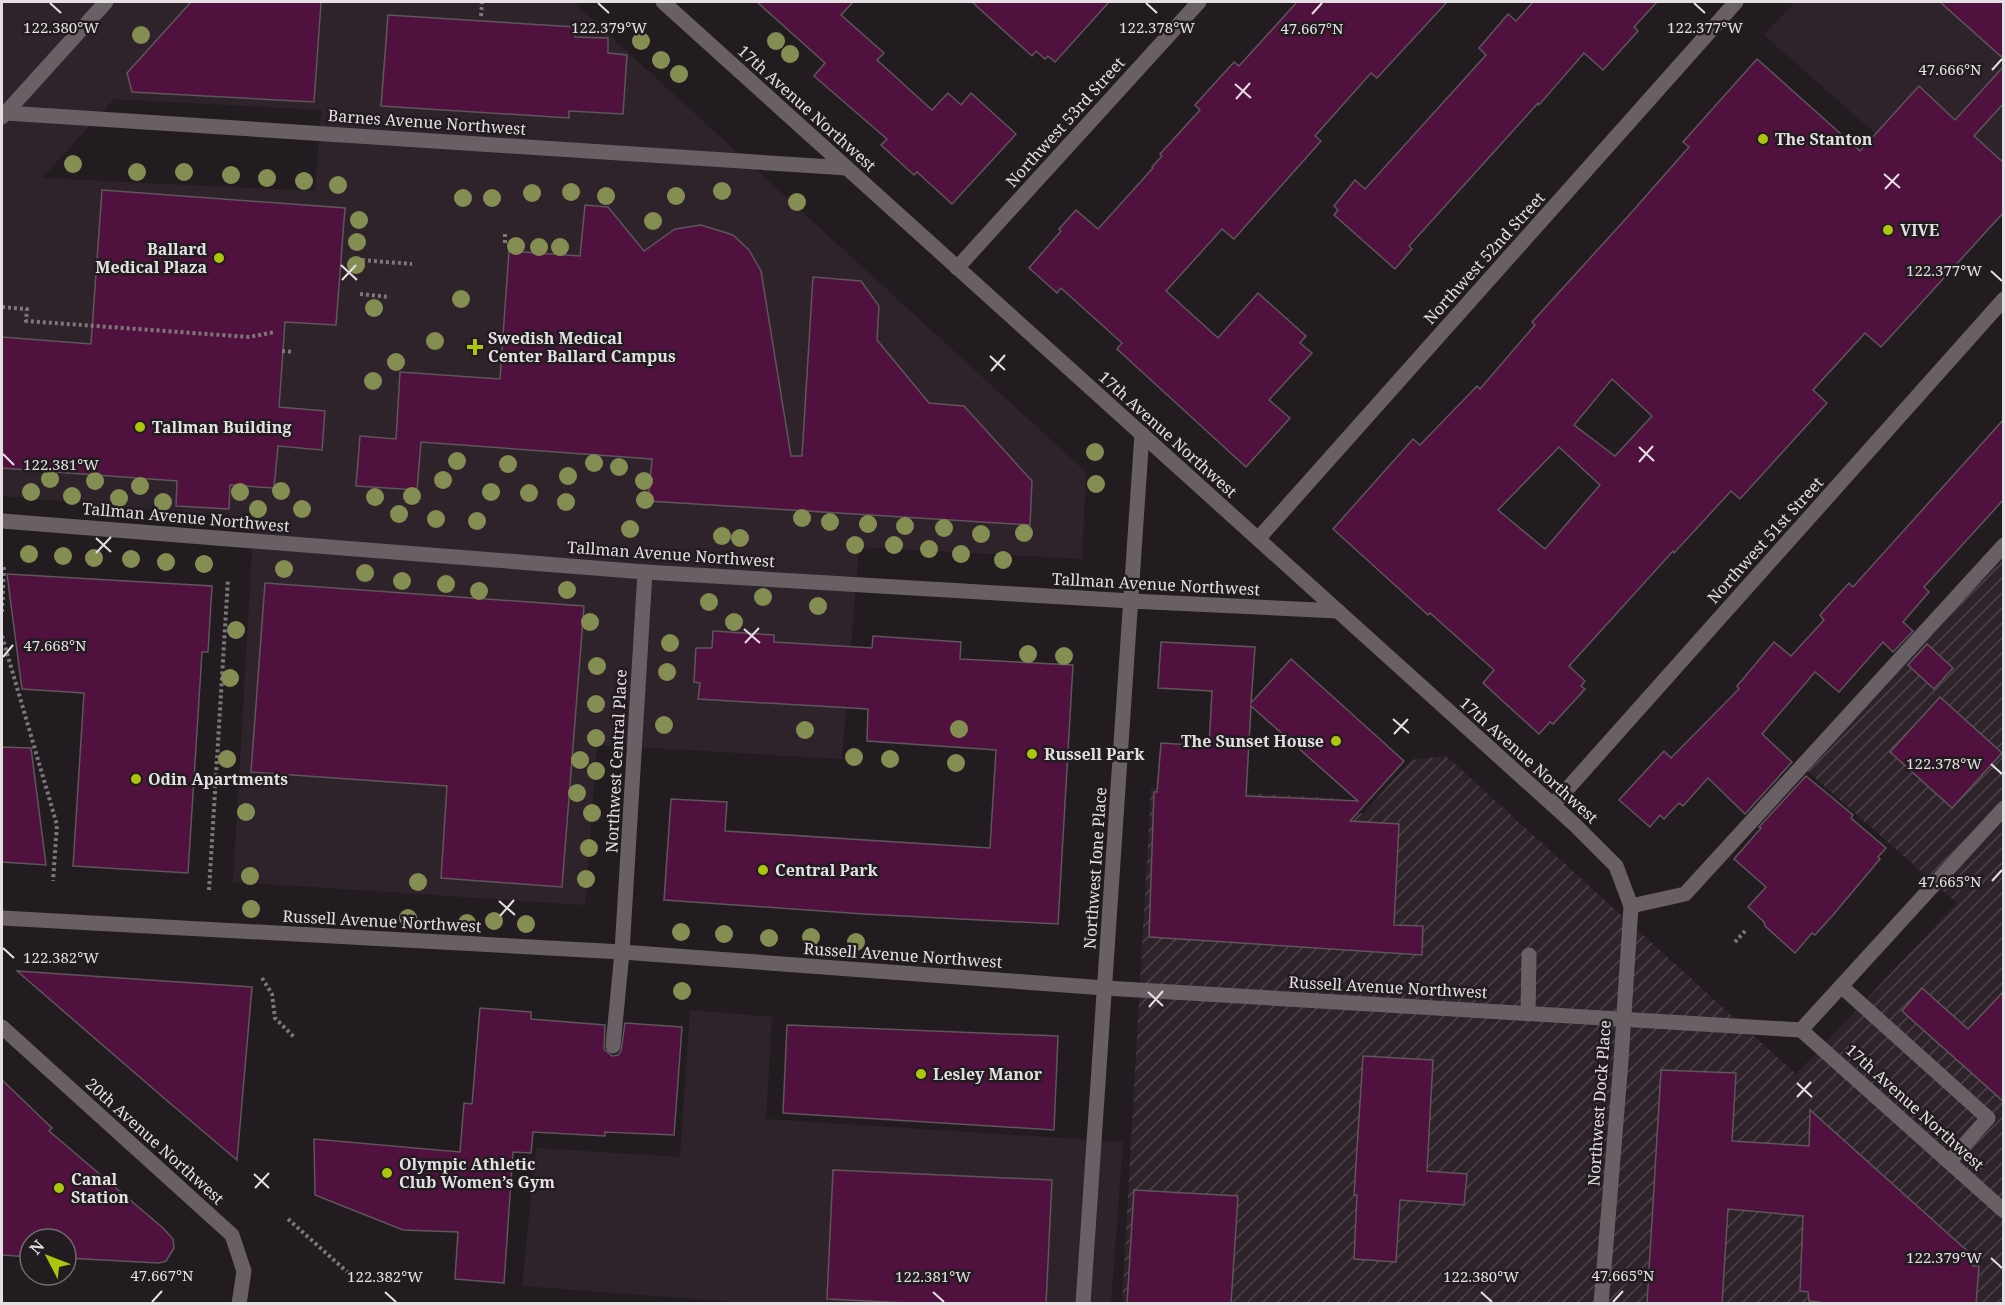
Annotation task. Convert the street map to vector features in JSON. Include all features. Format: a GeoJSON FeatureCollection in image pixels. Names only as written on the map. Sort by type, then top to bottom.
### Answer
{"type":"FeatureCollection","features":[{"type":"Feature","properties":{"kind":"street"},"geometry":{"type":"LineString","coordinates":[[4,115],[106,2]]}},
{"type":"Feature","properties":{"kind":"street","name":"Northwest 53rd Street"},"geometry":{"type":"LineString","coordinates":[[957,268],[1199,2]]}},
{"type":"Feature","properties":{"kind":"street","name":"Northwest 52nd Street"},"geometry":{"type":"LineString","coordinates":[[1258,538],[1737,2]]}},
{"type":"Feature","properties":{"kind":"street","name":"17th Avenue Northwest"},"geometry":{"type":"LineString","coordinates":[[667,3],[957,268],[1553,805],[1616,866],[1631,906]]}},
{"type":"Feature","properties":{"kind":"street","name":"Barnes Avenue Northwest"},"geometry":{"type":"LineString","coordinates":[[4,115],[847,168]]}},
{"type":"Feature","properties":{"kind":"street","name":"Northwest 51st Street"},"geometry":{"type":"LineString","coordinates":[[1553,805],[2004,299]]}},
{"type":"Feature","properties":{"kind":"street","name":"Northwest Ione Place"},"geometry":{"type":"LineString","coordinates":[[1083,1304],[1142,434]]}},
{"type":"Feature","properties":{"kind":"street","name":"Tallman Avenue Northwest"},"geometry":{"type":"LineString","coordinates":[[2,521],[645,572],[1338,611]]}},
{"type":"Feature","properties":{"kind":"street"},"geometry":{"type":"LineString","coordinates":[[1631,906],[1685,894],[2004,545]]}},
{"type":"Feature","properties":{"kind":"street","name":"Northwest Central Place"},"geometry":{"type":"LineString","coordinates":[[613,1046],[622,952],[645,572]]}},
{"type":"Feature","properties":{"kind":"street"},"geometry":{"type":"LineString","coordinates":[[1801,1030],[2004,808]]}},
{"type":"Feature","properties":{"kind":"street","name":"Northwest Dock Place"},"geometry":{"type":"LineString","coordinates":[[1601,1304],[1631,906]]}},
{"type":"Feature","properties":{"kind":"street","name":"Russell Avenue Northwest"},"geometry":{"type":"LineString","coordinates":[[2,918],[622,952],[1104,988],[1801,1030]]}},
{"type":"Feature","properties":{"kind":"street"},"geometry":{"type":"LineString","coordinates":[[1528,1014],[1529,955]]}},
{"type":"Feature","properties":{"kind":"street"},"geometry":{"type":"LineString","coordinates":[[1841,986],[1988,1118],[1949,1162]]}},
{"type":"Feature","properties":{"kind":"street","name":"20th Avenue Northwest"},"geometry":{"type":"LineString","coordinates":[[2,1027],[232,1235],[244,1271],[239,1304]]}},
{"type":"Feature","properties":{"kind":"street","name":"17th Avenue Northwest"},"geometry":{"type":"LineString","coordinates":[[1801,1030],[2004,1211]]}},
{"type":"Feature","properties":{"kind":"path"},"geometry":{"type":"LineString","coordinates":[[481,16],[482,2]]}},
{"type":"Feature","properties":{"kind":"path"},"geometry":{"type":"LineString","coordinates":[[505,234],[505,243]]}},
{"type":"Feature","properties":{"kind":"path"},"geometry":{"type":"LineString","coordinates":[[362,260],[412,264]]}},
{"type":"Feature","properties":{"kind":"path"},"geometry":{"type":"LineString","coordinates":[[360,294],[390,297]]}},
{"type":"Feature","properties":{"kind":"path"},"geometry":{"type":"LineString","coordinates":[[2,308],[27,309],[26,321],[249,337],[275,332]]}},
{"type":"Feature","properties":{"kind":"path"},"geometry":{"type":"LineString","coordinates":[[282,351],[294,352]]}},
{"type":"Feature","properties":{"kind":"path"},"geometry":{"type":"LineString","coordinates":[[2,612],[4,566]]}},
{"type":"Feature","properties":{"kind":"path"},"geometry":{"type":"LineString","coordinates":[[209,890],[228,579]]}},
{"type":"Feature","properties":{"kind":"path"},"geometry":{"type":"LineString","coordinates":[[2,636],[57,825],[53,881]]}},
{"type":"Feature","properties":{"kind":"path"},"geometry":{"type":"LineString","coordinates":[[1735,942],[1745,931]]}},
{"type":"Feature","properties":{"kind":"path"},"geometry":{"type":"LineString","coordinates":[[262,978],[272,993],[276,1018],[294,1037]]}},
{"type":"Feature","properties":{"kind":"path"},"geometry":{"type":"LineString","coordinates":[[288,1219],[354,1278]]}},
{"type":"Feature","properties":{"kind":"shaded area","name":"Swedish Medical Center Ballard Campus"},"geometry":{"type":"Polygon","coordinates":[[[2,2],[573,2],[1086,472],[1082,559],[859,547],[842,759],[597,745],[585,905],[233,882],[254,518],[2,496],[2,2]],[[114,99],[42,178],[315,191],[321,110],[114,99]]]}},
{"type":"Feature","properties":{"kind":"shaded area"},"geometry":{"type":"Polygon","coordinates":[[[1795,2],[2003,2],[2003,163],[1919,87],[1876,134],[1764,35],[1795,2]]]}},
{"type":"Feature","properties":{"kind":"shaded area"},"geometry":{"type":"Polygon","coordinates":[[[2003,550],[2003,1303],[1122,1304],[1151,788],[1333,798],[1352,815],[1364,813],[1411,760],[1446,756],[1796,1074],[1957,903],[1805,769],[2003,550]]]}},
{"type":"Feature","properties":{"kind":"shaded area"},"geometry":{"type":"Polygon","coordinates":[[[690,1010],[772,1017],[766,1119],[1123,1142],[1111,1303],[761,1304],[522,1286],[536,1148],[680,1157],[690,1010]]]}},
{"type":"Feature","properties":{"kind":"building"},"geometry":{"type":"Polygon","coordinates":[[[191,2],[321,2],[314,102],[132,92],[127,73],[191,2]]]}},
{"type":"Feature","properties":{"kind":"building"},"geometry":{"type":"Polygon","coordinates":[[[757,2],[853,2],[841,15],[884,53],[877,60],[932,110],[948,93],[961,105],[971,93],[1016,134],[952,204],[917,172],[914,175],[881,145],[887,139],[814,76],[825,63],[757,2]]]}},
{"type":"Feature","properties":{"kind":"building"},"geometry":{"type":"Polygon","coordinates":[[[972,2],[1109,2],[1055,62],[1048,56],[1045,59],[1036,51],[1032,56],[972,2]]]}},
{"type":"Feature","properties":{"kind":"building"},"geometry":{"type":"Polygon","coordinates":[[[1297,2],[1447,2],[1377,78],[1371,73],[1315,136],[1321,141],[1234,239],[1222,229],[1166,291],[1218,338],[1258,293],[1306,336],[1300,343],[1312,353],[1269,400],[1290,418],[1246,467],[1117,349],[1122,343],[1061,288],[1057,293],[1029,268],[1076,210],[1098,229],[1153,168],[1162,156],[1160,154],[1200,110],[1195,105],[1234,62],[1239,66],[1297,2]]]}},
{"type":"Feature","properties":{"kind":"building"},"geometry":{"type":"Polygon","coordinates":[[[1533,2],[1657,2],[1634,27],[1638,31],[1603,70],[1584,53],[1409,246],[1412,249],[1395,269],[1334,215],[1338,210],[1334,206],[1355,180],[1365,189],[1486,55],[1479,48],[1508,14],[1516,21],[1533,2]]]}},
{"type":"Feature","properties":{"kind":"building"},"geometry":{"type":"Polygon","coordinates":[[[1940,2],[2004,2],[2004,59],[1940,2]]]}},
{"type":"Feature","properties":{"kind":"building"},"geometry":{"type":"Polygon","coordinates":[[[388,15],[575,27],[575,37],[608,38],[608,53],[627,55],[623,114],[569,111],[569,118],[381,106],[388,15]]]}},
{"type":"Feature","properties":{"kind":"building"},"geometry":{"type":"Polygon","coordinates":[[[1757,59],[1860,151],[1919,86],[1955,120],[2004,66],[2004,103],[1974,136],[2004,163],[2004,212],[1881,347],[1865,333],[1813,390],[1827,403],[1740,499],[1731,491],[1674,553],[1673,551],[1569,666],[1585,681],[1581,686],[1585,689],[1553,724],[1550,722],[1539,734],[1483,683],[1494,670],[1430,613],[1428,615],[1333,529],[1413,439],[1420,445],[1477,386],[1480,389],[1535,325],[1532,322],[1689,147],[1683,142],[1757,59]],[[1612,379],[1574,425],[1615,456],[1652,416],[1612,379]],[[1559,447],[1498,510],[1545,549],[1600,485],[1559,447]]]}},
{"type":"Feature","properties":{"kind":"building"},"geometry":{"type":"Polygon","coordinates":[[[102,190],[345,208],[336,325],[285,322],[279,407],[325,411],[322,450],[278,446],[274,488],[230,485],[229,509],[176,506],[177,481],[2,468],[2,337],[91,344],[102,190]]]}},
{"type":"Feature","properties":{"kind":"building"},"geometry":{"type":"Polygon","coordinates":[[[585,205],[608,207],[644,251],[675,229],[701,225],[733,235],[749,250],[761,271],[791,456],[802,456],[813,277],[861,281],[879,306],[877,340],[929,403],[964,406],[1032,481],[1030,525],[648,501],[652,459],[421,442],[417,490],[356,486],[360,436],[396,439],[400,372],[500,379],[509,251],[580,256],[585,205]]]}},
{"type":"Feature","properties":{"kind":"building"},"geometry":{"type":"Polygon","coordinates":[[[2004,419],[2004,499],[1924,587],[1929,592],[1903,622],[1913,631],[1893,652],[1883,642],[1839,692],[1815,672],[1762,734],[1792,762],[1745,814],[1708,778],[1683,806],[1679,803],[1664,819],[1660,815],[1650,827],[1619,800],[1664,751],[1671,758],[1739,689],[1737,686],[1774,642],[1791,656],[1824,620],[1820,615],[1849,583],[1853,587],[2004,419]]]}},
{"type":"Feature","properties":{"kind":"building","name":"Odin Apartments"},"geometry":{"type":"Polygon","coordinates":[[[7,574],[212,586],[208,652],[202,652],[188,873],[73,866],[84,693],[22,689],[7,574]]]}},
{"type":"Feature","properties":{"kind":"building"},"geometry":{"type":"Polygon","coordinates":[[[265,583],[584,606],[562,887],[441,878],[447,786],[251,772],[265,583]]]}},
{"type":"Feature","properties":{"kind":"building"},"geometry":{"type":"Polygon","coordinates":[[[713,631],[774,635],[774,642],[872,648],[873,636],[961,642],[960,659],[1073,665],[1058,924],[864,914],[664,900],[671,799],[727,802],[725,831],[990,848],[996,750],[867,741],[868,709],[698,699],[700,683],[694,682],[696,648],[712,648],[713,631]]]}},
{"type":"Feature","properties":{"kind":"building"},"geometry":{"type":"Polygon","coordinates":[[[1161,642],[1255,647],[1251,703],[1291,659],[1404,761],[1350,821],[1399,824],[1394,925],[1423,926],[1422,955],[1149,937],[1154,792],[1157,792],[1161,743],[1209,746],[1212,691],[1158,688],[1161,642]],[[1251,706],[1246,796],[1358,801],[1251,706]]]}},
{"type":"Feature","properties":{"kind":"building"},"geometry":{"type":"Polygon","coordinates":[[[1927,644],[1953,668],[1934,689],[1908,665],[1927,644]]]}},
{"type":"Feature","properties":{"kind":"building"},"geometry":{"type":"Polygon","coordinates":[[[1940,697],[2002,753],[1952,808],[1890,752],[1940,697]]]}},
{"type":"Feature","properties":{"kind":"building"},"geometry":{"type":"Polygon","coordinates":[[[2,747],[31,748],[46,865],[2,862],[2,747]]]}},
{"type":"Feature","properties":{"kind":"building"},"geometry":{"type":"Polygon","coordinates":[[[1806,776],[1853,815],[1851,818],[1886,848],[1878,857],[1880,859],[1833,915],[1815,935],[1812,933],[1795,953],[1748,907],[1766,887],[1734,859],[1761,828],[1759,827],[1806,776]]]}},
{"type":"Feature","properties":{"kind":"building"},"geometry":{"type":"Polygon","coordinates":[[[17,971],[252,987],[237,1160],[165,1099],[17,971]]]}},
{"type":"Feature","properties":{"kind":"building"},"geometry":{"type":"Polygon","coordinates":[[[1922,988],[1968,1029],[2004,991],[2004,1102],[1902,1011],[1922,988]]]}},
{"type":"Feature","properties":{"kind":"building"},"geometry":{"type":"Polygon","coordinates":[[[480,1008],[531,1012],[531,1019],[605,1025],[604,1049],[612,1056],[618,1055],[621,1051],[625,1023],[682,1027],[674,1135],[605,1132],[605,1136],[533,1132],[531,1153],[513,1152],[504,1283],[455,1279],[458,1232],[403,1230],[315,1195],[314,1139],[460,1152],[464,1103],[472,1104],[480,1008]]]}},
{"type":"Feature","properties":{"kind":"building","name":"Lesley Manor"},"geometry":{"type":"Polygon","coordinates":[[[787,1025],[1058,1036],[1054,1130],[783,1113],[787,1025]]]}},
{"type":"Feature","properties":{"kind":"building"},"geometry":{"type":"Polygon","coordinates":[[[1363,1056],[1433,1060],[1427,1171],[1467,1174],[1464,1205],[1400,1200],[1396,1262],[1354,1259],[1357,1195],[1354,1195],[1363,1056]]]}},
{"type":"Feature","properties":{"kind":"building"},"geometry":{"type":"Polygon","coordinates":[[[1661,1070],[1736,1073],[1732,1141],[1809,1146],[1810,1110],[1973,1256],[1973,1266],[1979,1266],[1976,1304],[1834,1304],[1809,1301],[1808,1292],[1800,1291],[1803,1216],[1728,1209],[1722,1304],[1647,1304],[1661,1070]]]}},
{"type":"Feature","properties":{"kind":"building","name":"Canal Station"},"geometry":{"type":"Polygon","coordinates":[[[2,1080],[52,1128],[49,1131],[163,1228],[173,1239],[174,1248],[166,1261],[159,1263],[78,1259],[78,1227],[18,1227],[18,1256],[2,1255],[2,1080]]]}},
{"type":"Feature","properties":{"kind":"building"},"geometry":{"type":"Polygon","coordinates":[[[833,1170],[1052,1180],[1046,1304],[928,1304],[827,1299],[833,1170]]]}},
{"type":"Feature","properties":{"kind":"building"},"geometry":{"type":"Polygon","coordinates":[[[1134,1190],[1238,1196],[1231,1304],[1127,1304],[1134,1190]]]}},
{"type":"Feature","properties":{"kind":"place","name":"The Stanton"},"geometry":{"type":"Point","coordinates":[1763,139]}},
{"type":"Feature","properties":{"kind":"place","name":"VIVE"},"geometry":{"type":"Point","coordinates":[1888,230]}},
{"type":"Feature","properties":{"kind":"place","name":"Ballard Medical Plaza"},"geometry":{"type":"Point","coordinates":[219,258]}},
{"type":"Feature","properties":{"kind":"place","name":"Swedish Medical Center Ballard Campus"},"geometry":{"type":"Point","coordinates":[475,347]}},
{"type":"Feature","properties":{"kind":"place","name":"Tallman Building"},"geometry":{"type":"Point","coordinates":[140,427]}},
{"type":"Feature","properties":{"kind":"place","name":"The Sunset House"},"geometry":{"type":"Point","coordinates":[1336,741]}},
{"type":"Feature","properties":{"kind":"place","name":"Russell Park"},"geometry":{"type":"Point","coordinates":[1032,754]}},
{"type":"Feature","properties":{"kind":"place","name":"Odin Apartments"},"geometry":{"type":"Point","coordinates":[136,779]}},
{"type":"Feature","properties":{"kind":"place","name":"Central Park"},"geometry":{"type":"Point","coordinates":[763,870]}},
{"type":"Feature","properties":{"kind":"place","name":"Lesley Manor"},"geometry":{"type":"Point","coordinates":[921,1074]}},
{"type":"Feature","properties":{"kind":"place","name":"Olympic Athletic Club Women’s Gym"},"geometry":{"type":"Point","coordinates":[387,1173]}},
{"type":"Feature","properties":{"kind":"place","name":"Canal Station"},"geometry":{"type":"Point","coordinates":[59,1188]}}]}
